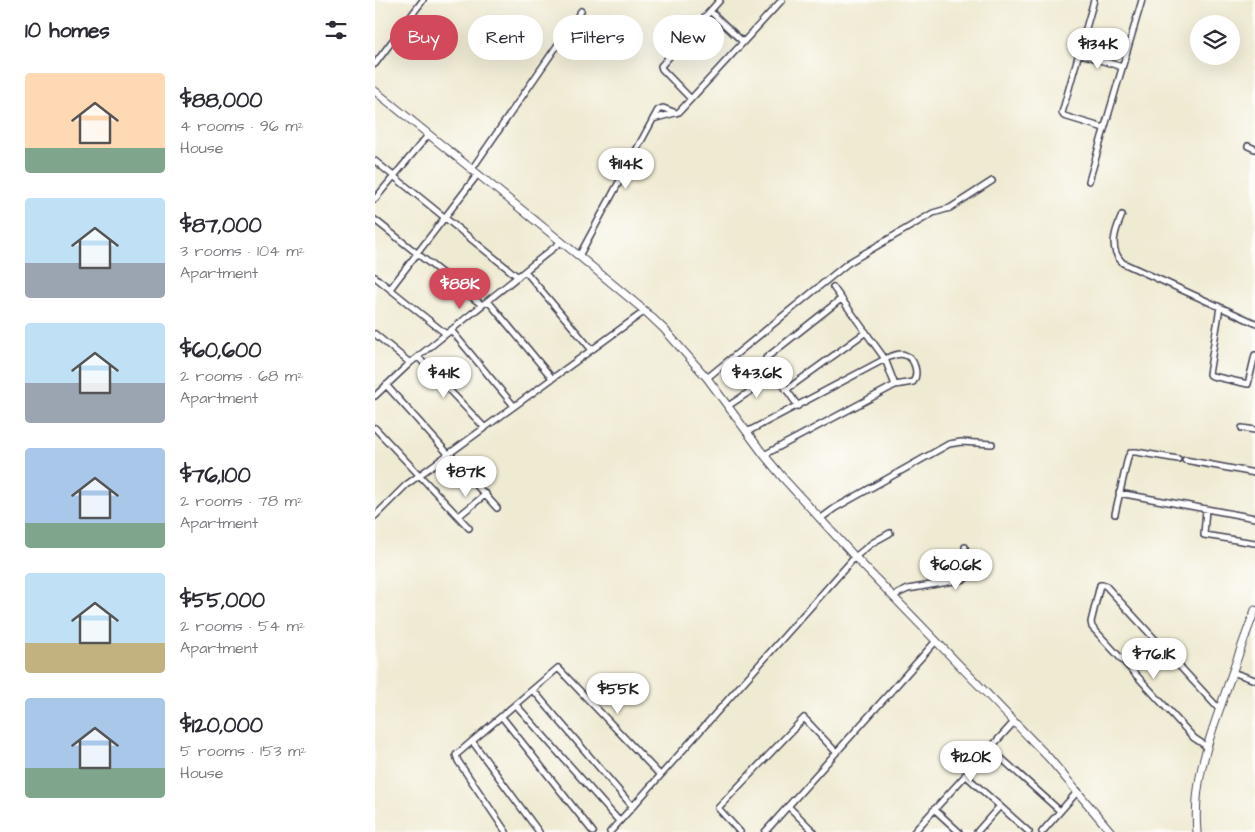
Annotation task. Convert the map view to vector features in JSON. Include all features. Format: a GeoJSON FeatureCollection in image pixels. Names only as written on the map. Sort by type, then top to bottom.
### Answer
{"type":"FeatureCollection","features":[{"type":"Feature","properties":{"kind":"main road"},"geometry":{"type":"LineString","coordinates":[[375,90],[645,311],[676,342],[707,378],[764,455],[820,519],[1078,791],[1109,831]]}},
{"type":"Feature","properties":{"kind":"main road"},"geometry":{"type":"LineString","coordinates":[[1197,832],[1195,811],[1197,790],[1206,746],[1255,610]]}},
{"type":"Feature","properties":{"kind":"street"},"geometry":{"type":"LineString","coordinates":[[375,64],[423,0]]}},
{"type":"Feature","properties":{"kind":"street"},"geometry":{"type":"LineString","coordinates":[[691,99],[661,66],[720,0]]}},
{"type":"Feature","properties":{"kind":"street"},"geometry":{"type":"LineString","coordinates":[[653,119],[679,112],[782,0]]}},
{"type":"Feature","properties":{"kind":"street"},"geometry":{"type":"LineString","coordinates":[[1094,0],[1062,113],[1064,116],[1104,128]]}},
{"type":"Feature","properties":{"kind":"street"},"geometry":{"type":"LineString","coordinates":[[1089,181],[1142,0]]}},
{"type":"Feature","properties":{"kind":"street"},"geometry":{"type":"LineString","coordinates":[[390,289],[445,218],[581,11]]}},
{"type":"Feature","properties":{"kind":"street"},"geometry":{"type":"LineString","coordinates":[[710,11],[743,42]]}},
{"type":"Feature","properties":{"kind":"street"},"geometry":{"type":"LineString","coordinates":[[1078,54],[1123,67]]}},
{"type":"Feature","properties":{"kind":"street"},"geometry":{"type":"LineString","coordinates":[[579,256],[653,119],[662,108],[675,113]]}},
{"type":"Feature","properties":{"kind":"street"},"geometry":{"type":"LineString","coordinates":[[375,199],[429,134]]}},
{"type":"Feature","properties":{"kind":"street"},"geometry":{"type":"LineString","coordinates":[[1248,146],[1255,149]]}},
{"type":"Feature","properties":{"kind":"street"},"geometry":{"type":"LineString","coordinates":[[375,161],[518,277]]}},
{"type":"Feature","properties":{"kind":"street"},"geometry":{"type":"LineString","coordinates":[[707,378],[848,263],[935,212],[950,208],[992,182]]}},
{"type":"Feature","properties":{"kind":"street"},"geometry":{"type":"LineString","coordinates":[[1122,215],[1114,240],[1115,251],[1121,261],[1255,323]]}},
{"type":"Feature","properties":{"kind":"street"},"geometry":{"type":"LineString","coordinates":[[375,220],[482,305]]}},
{"type":"Feature","properties":{"kind":"street"},"geometry":{"type":"LineString","coordinates":[[375,396],[418,356],[561,242]]}},
{"type":"Feature","properties":{"kind":"street"},"geometry":{"type":"LineString","coordinates":[[525,271],[591,350]]}},
{"type":"Feature","properties":{"kind":"street"},"geometry":{"type":"LineString","coordinates":[[375,277],[446,334]]}},
{"type":"Feature","properties":{"kind":"street"},"geometry":{"type":"LineString","coordinates":[[833,287],[885,359],[895,385]]}},
{"type":"Feature","properties":{"kind":"street"},"geometry":{"type":"LineString","coordinates":[[798,406],[775,375],[766,358],[841,299]]}},
{"type":"Feature","properties":{"kind":"street"},"geometry":{"type":"LineString","coordinates":[[488,301],[552,378]]}},
{"type":"Feature","properties":{"kind":"street"},"geometry":{"type":"LineString","coordinates":[[1220,307],[1209,374],[1248,384],[1255,354]]}},
{"type":"Feature","properties":{"kind":"street"},"geometry":{"type":"LineString","coordinates":[[375,516],[404,487],[645,311]]}},
{"type":"Feature","properties":{"kind":"street"},"geometry":{"type":"LineString","coordinates":[[451,330],[514,406]]}},
{"type":"Feature","properties":{"kind":"street"},"geometry":{"type":"LineString","coordinates":[[786,390],[866,332]]}},
{"type":"Feature","properties":{"kind":"street"},"geometry":{"type":"LineString","coordinates":[[375,334],[410,363]]}},
{"type":"Feature","properties":{"kind":"street"},"geometry":{"type":"LineString","coordinates":[[747,432],[885,359],[898,354],[905,355],[911,359],[917,371],[913,382],[895,385],[764,455]]}},
{"type":"Feature","properties":{"kind":"street"},"geometry":{"type":"LineString","coordinates":[[418,356],[485,428]]}},
{"type":"Feature","properties":{"kind":"street"},"geometry":{"type":"LineString","coordinates":[[728,406],[775,375]]}},
{"type":"Feature","properties":{"kind":"street"},"geometry":{"type":"LineString","coordinates":[[386,385],[497,508]]}},
{"type":"Feature","properties":{"kind":"street"},"geometry":{"type":"LineString","coordinates":[[375,428],[469,528]]}},
{"type":"Feature","properties":{"kind":"street"},"geometry":{"type":"LineString","coordinates":[[1242,428],[1255,430]]}},
{"type":"Feature","properties":{"kind":"street"},"geometry":{"type":"LineString","coordinates":[[820,519],[859,494],[949,444],[961,442],[992,444]]}},
{"type":"Feature","properties":{"kind":"street"},"geometry":{"type":"LineString","coordinates":[[1115,514],[1128,457],[1131,452],[1178,459]]}},
{"type":"Feature","properties":{"kind":"street"},"geometry":{"type":"LineString","coordinates":[[1185,460],[1255,473]]}},
{"type":"Feature","properties":{"kind":"street"},"geometry":{"type":"LineString","coordinates":[[1119,493],[1255,518]]}},
{"type":"Feature","properties":{"kind":"street"},"geometry":{"type":"LineString","coordinates":[[459,516],[486,494]]}},
{"type":"Feature","properties":{"kind":"street"},"geometry":{"type":"LineString","coordinates":[[1206,509],[1203,535],[1255,543]]}},
{"type":"Feature","properties":{"kind":"street"},"geometry":{"type":"LineString","coordinates":[[610,832],[855,557],[872,543],[891,533]]}},
{"type":"Feature","properties":{"kind":"street"},"geometry":{"type":"LineString","coordinates":[[893,596],[908,589],[965,579],[969,574],[965,547]]}},
{"type":"Feature","properties":{"kind":"street"},"geometry":{"type":"LineString","coordinates":[[1206,746],[1194,738],[1091,624],[1101,584],[1105,585],[1219,710]]}},
{"type":"Feature","properties":{"kind":"street"},"geometry":{"type":"LineString","coordinates":[[765,832],[936,641]]}},
{"type":"Feature","properties":{"kind":"street"},"geometry":{"type":"LineString","coordinates":[[1131,668],[1158,644]]}},
{"type":"Feature","properties":{"kind":"street"},"geometry":{"type":"LineString","coordinates":[[507,832],[457,760],[457,754],[558,668],[660,775]]}},
{"type":"Feature","properties":{"kind":"street"},"geometry":{"type":"LineString","coordinates":[[1232,672],[1255,680]]}},
{"type":"Feature","properties":{"kind":"street"},"geometry":{"type":"LineString","coordinates":[[533,690],[632,806]]}},
{"type":"Feature","properties":{"kind":"street"},"geometry":{"type":"LineString","coordinates":[[516,704],[619,821]]}},
{"type":"Feature","properties":{"kind":"street"},"geometry":{"type":"LineString","coordinates":[[502,716],[593,832]]}},
{"type":"Feature","properties":{"kind":"street"},"geometry":{"type":"LineString","coordinates":[[740,832],[718,808],[803,718],[836,752]]}},
{"type":"Feature","properties":{"kind":"street"},"geometry":{"type":"LineString","coordinates":[[915,832],[1014,722]]}},
{"type":"Feature","properties":{"kind":"street"},"geometry":{"type":"LineString","coordinates":[[472,741],[539,832]]}},
{"type":"Feature","properties":{"kind":"street"},"geometry":{"type":"LineString","coordinates":[[990,748],[1060,811]]}},
{"type":"Feature","properties":{"kind":"street"},"geometry":{"type":"LineString","coordinates":[[965,775],[1029,832]]}},
{"type":"Feature","properties":{"kind":"street"},"geometry":{"type":"LineString","coordinates":[[1042,832],[1078,791]]}},
{"type":"Feature","properties":{"kind":"street"},"geometry":{"type":"LineString","coordinates":[[788,806],[814,832]]}},
{"type":"Feature","properties":{"kind":"street"},"geometry":{"type":"LineString","coordinates":[[977,832],[1000,806]]}},
{"type":"Feature","properties":{"kind":"street"},"geometry":{"type":"LineString","coordinates":[[934,809],[959,832]]}}]}
